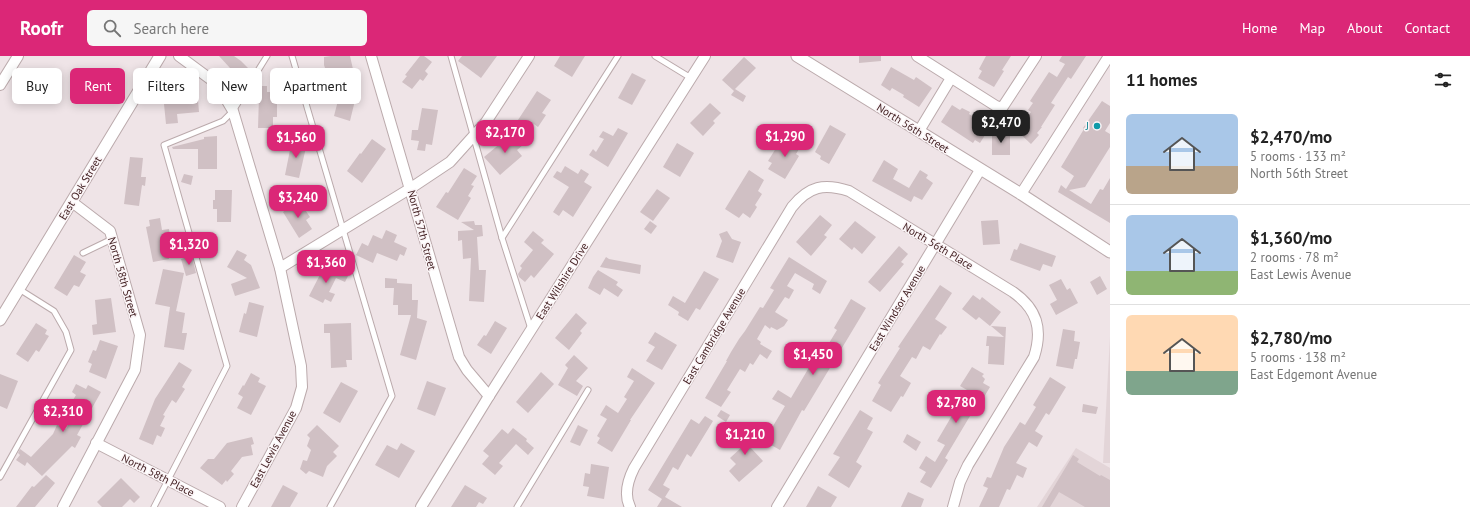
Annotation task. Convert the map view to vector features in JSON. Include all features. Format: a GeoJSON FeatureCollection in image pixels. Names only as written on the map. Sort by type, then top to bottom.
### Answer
{"type":"FeatureCollection","features":[{"type":"Feature","properties":{"kind":"street"},"geometry":{"type":"LineString","coordinates":[[0,85],[18,56]]}},
{"type":"Feature","properties":{"kind":"street","name":"East Oak Street"},"geometry":{"type":"LineString","coordinates":[[0,320],[160,56]]}},
{"type":"Feature","properties":{"kind":"street","name":"East Lewis Avenue"},"geometry":{"type":"LineString","coordinates":[[179,56],[217,84],[233,111],[280,268],[301,366],[302,387],[296,408],[242,507]]}},
{"type":"Feature","properties":{"kind":"street","name":"North 57th Street"},"geometry":{"type":"LineString","coordinates":[[371,56],[411,188],[416,213],[459,357],[467,370],[490,396]]}},
{"type":"Feature","properties":{"kind":"street"},"geometry":{"type":"LineString","coordinates":[[280,268],[411,188],[450,162],[486,122],[529,56]]}},
{"type":"Feature","properties":{"kind":"street","name":"East Wilshire Drive"},"geometry":{"type":"LineString","coordinates":[[421,507],[531,330],[705,56]]}},
{"type":"Feature","properties":{"kind":"street","name":"North 56th Street"},"geometry":{"type":"LineString","coordinates":[[797,56],[980,170],[1022,194],[1110,252]]}},
{"type":"Feature","properties":{"kind":"street"},"geometry":{"type":"LineString","coordinates":[[917,56],[996,106],[1002,108],[1036,56]]}},
{"type":"Feature","properties":{"kind":"street"},"geometry":{"type":"LineString","coordinates":[[1022,194],[1109,56]]}},
{"type":"Feature","properties":{"kind":"street"},"geometry":{"type":"LineString","coordinates":[[919,132],[951,78]]}},
{"type":"Feature","properties":{"kind":"street","name":"East Windsor Avenue"},"geometry":{"type":"LineString","coordinates":[[777,507],[980,170]]}},
{"type":"Feature","properties":{"kind":"street","name":"North 56th Place"},"geometry":{"type":"LineString","coordinates":[[826,186],[838,187],[849,191],[1021,297],[1030,306],[1035,315],[1038,345],[1034,357],[968,465],[954,499],[953,507]]}},
{"type":"Feature","properties":{"kind":"street","name":"East Cambridge Avenue"},"geometry":{"type":"LineString","coordinates":[[629,505],[627,492],[629,477],[792,207],[807,192],[826,186]]}},
{"type":"Feature","properties":{"kind":"street","name":"North 58th Street"},"geometry":{"type":"LineString","coordinates":[[63,507],[135,370],[140,335],[110,231],[72,202]]}},
{"type":"Feature","properties":{"kind":"street","name":"North 58th Place"},"geometry":{"type":"LineString","coordinates":[[96,443],[220,507]]}},
{"type":"Feature","properties":{"kind":"lane"},"geometry":{"type":"LineString","coordinates":[[154,507],[227,366],[164,145],[223,121],[233,111],[267,56]]}},
{"type":"Feature","properties":{"kind":"lane"},"geometry":{"type":"LineString","coordinates":[[292,56],[344,228],[392,396],[330,507]]}},
{"type":"Feature","properties":{"kind":"lane"},"geometry":{"type":"LineString","coordinates":[[451,56],[502,238],[531,330]]}},
{"type":"Feature","properties":{"kind":"lane"},"geometry":{"type":"LineString","coordinates":[[502,238],[618,56]]}},
{"type":"Feature","properties":{"kind":"lane"},"geometry":{"type":"LineString","coordinates":[[655,56],[691,78]]}},
{"type":"Feature","properties":{"kind":"lane"},"geometry":{"type":"LineString","coordinates":[[83,253],[112,239]]}},
{"type":"Feature","properties":{"kind":"lane"},"geometry":{"type":"LineString","coordinates":[[0,477],[72,350],[66,332],[54,311],[19,289]]}},
{"type":"Feature","properties":{"kind":"lane"},"geometry":{"type":"LineString","coordinates":[[517,507],[588,390]]}},
{"type":"Feature","properties":{"kind":"shaded area"},"geometry":{"type":"Polygon","coordinates":[[[1110,337],[1110,463],[1103,463],[1110,337]]]}},
{"type":"Feature","properties":{"kind":"shaded area"},"geometry":{"type":"Polygon","coordinates":[[[1076,448],[1110,468],[1110,507],[1037,507],[1076,448]]]}},
{"type":"Feature","properties":{"kind":"building"},"geometry":{"type":"Polygon","coordinates":[[[219,56],[234,56],[248,68],[230,68],[219,56]]]}},
{"type":"Feature","properties":{"kind":"building"},"geometry":{"type":"Polygon","coordinates":[[[350,56],[353,68],[325,68],[324,57],[350,56]]]}},
{"type":"Feature","properties":{"kind":"building"},"geometry":{"type":"Polygon","coordinates":[[[420,56],[424,56],[432,62],[425,71],[428,74],[423,81],[420,79],[412,89],[402,82],[407,76],[405,75],[420,56]]]}},
{"type":"Feature","properties":{"kind":"building"},"geometry":{"type":"Polygon","coordinates":[[[462,56],[497,56],[481,78],[458,61],[462,56]]]}},
{"type":"Feature","properties":{"kind":"building"},"geometry":{"type":"Polygon","coordinates":[[[560,56],[585,56],[572,77],[554,66],[560,56]]]}},
{"type":"Feature","properties":{"kind":"building"},"geometry":{"type":"Polygon","coordinates":[[[859,56],[881,56],[881,61],[859,63],[859,56]]]}},
{"type":"Feature","properties":{"kind":"building"},"geometry":{"type":"Polygon","coordinates":[[[986,56],[1011,56],[994,87],[978,78],[982,71],[979,69],[986,56]]]}},
{"type":"Feature","properties":{"kind":"building"},"geometry":{"type":"Polygon","coordinates":[[[1062,56],[1086,56],[1071,79],[1068,77],[1051,103],[1055,105],[1037,133],[1039,135],[1031,144],[1016,130],[1031,112],[1028,110],[1033,103],[1030,101],[1049,72],[1057,77],[1065,64],[1059,61],[1062,56]]]}},
{"type":"Feature","properties":{"kind":"building"},"geometry":{"type":"Polygon","coordinates":[[[744,57],[756,68],[735,89],[746,96],[743,102],[731,95],[734,91],[722,80],[744,57]]]}},
{"type":"Feature","properties":{"kind":"building"},"geometry":{"type":"Polygon","coordinates":[[[891,67],[914,80],[916,77],[932,88],[919,107],[892,88],[890,91],[881,85],[891,67]]]}},
{"type":"Feature","properties":{"kind":"building"},"geometry":{"type":"Polygon","coordinates":[[[632,73],[646,80],[632,105],[618,98],[632,73]]]}},
{"type":"Feature","properties":{"kind":"building"},"geometry":{"type":"Polygon","coordinates":[[[262,86],[267,86],[267,92],[270,92],[270,104],[277,104],[277,117],[273,117],[273,128],[258,128],[259,104],[262,104],[262,86]]]}},
{"type":"Feature","properties":{"kind":"building"},"geometry":{"type":"Polygon","coordinates":[[[537,91],[551,100],[542,113],[546,115],[538,127],[534,124],[531,128],[518,120],[537,91]]]}},
{"type":"Feature","properties":{"kind":"building"},"geometry":{"type":"Polygon","coordinates":[[[1102,101],[1110,106],[1110,123],[1105,131],[1110,134],[1110,147],[1085,187],[1069,190],[1091,204],[1100,189],[1103,190],[1110,178],[1110,223],[1058,192],[1061,185],[1066,189],[1074,176],[1061,167],[1084,129],[1083,128],[1102,101]]]}},
{"type":"Feature","properties":{"kind":"building"},"geometry":{"type":"Polygon","coordinates":[[[710,103],[721,113],[713,121],[715,123],[703,136],[690,123],[710,103]]]}},
{"type":"Feature","properties":{"kind":"building"},"geometry":{"type":"Polygon","coordinates":[[[164,104],[198,104],[199,112],[177,114],[178,123],[166,124],[164,104]]]}},
{"type":"Feature","properties":{"kind":"building"},"geometry":{"type":"Polygon","coordinates":[[[337,104],[354,104],[350,121],[334,116],[337,104]]]}},
{"type":"Feature","properties":{"kind":"building"},"geometry":{"type":"Polygon","coordinates":[[[952,105],[960,110],[962,108],[970,112],[969,114],[990,127],[980,143],[975,140],[973,143],[941,122],[952,105]]]}},
{"type":"Feature","properties":{"kind":"building"},"geometry":{"type":"Polygon","coordinates":[[[422,108],[438,110],[432,145],[426,144],[425,151],[417,150],[419,141],[411,140],[412,130],[418,130],[422,108]]]}},
{"type":"Feature","properties":{"kind":"building"},"geometry":{"type":"Polygon","coordinates":[[[830,125],[846,134],[829,164],[820,159],[821,156],[815,152],[830,125]]]}},
{"type":"Feature","properties":{"kind":"building"},"geometry":{"type":"Polygon","coordinates":[[[618,128],[628,133],[608,167],[589,155],[593,149],[596,152],[604,139],[599,137],[603,131],[613,136],[618,128]]]}},
{"type":"Feature","properties":{"kind":"building"},"geometry":{"type":"Polygon","coordinates":[[[513,133],[523,145],[517,150],[522,156],[500,175],[484,157],[513,133]]]}},
{"type":"Feature","properties":{"kind":"building"},"geometry":{"type":"Polygon","coordinates":[[[992,134],[1010,134],[1010,155],[992,155],[992,134]]]}},
{"type":"Feature","properties":{"kind":"building"},"geometry":{"type":"Polygon","coordinates":[[[217,136],[217,169],[198,169],[198,149],[173,149],[172,147],[204,139],[204,137],[217,136]]]}},
{"type":"Feature","properties":{"kind":"building"},"geometry":{"type":"Polygon","coordinates":[[[789,136],[802,144],[796,154],[799,156],[785,179],[768,169],[772,163],[768,161],[778,145],[781,148],[789,136]]]}},
{"type":"Feature","properties":{"kind":"building"},"geometry":{"type":"Polygon","coordinates":[[[372,139],[386,149],[362,183],[347,171],[372,139]]]}},
{"type":"Feature","properties":{"kind":"building"},"geometry":{"type":"Polygon","coordinates":[[[292,140],[307,143],[299,178],[285,175],[292,140]]]}},
{"type":"Feature","properties":{"kind":"building"},"geometry":{"type":"Polygon","coordinates":[[[677,143],[694,153],[680,177],[663,167],[677,143]]]}},
{"type":"Feature","properties":{"kind":"building"},"geometry":{"type":"Polygon","coordinates":[[[130,157],[143,158],[141,177],[146,177],[145,186],[142,185],[139,206],[124,204],[130,157]]]}},
{"type":"Feature","properties":{"kind":"building"},"geometry":{"type":"Polygon","coordinates":[[[884,160],[898,169],[893,179],[909,188],[920,170],[928,175],[926,178],[933,183],[922,200],[914,196],[911,202],[872,181],[884,160]]]}},
{"type":"Feature","properties":{"kind":"building"},"geometry":{"type":"Polygon","coordinates":[[[565,166],[578,174],[581,169],[589,174],[584,182],[592,187],[573,217],[563,210],[559,216],[553,212],[569,187],[553,177],[557,171],[561,173],[565,166]]]}},
{"type":"Feature","properties":{"kind":"building"},"geometry":{"type":"Polygon","coordinates":[[[464,168],[477,176],[471,185],[474,186],[468,196],[471,198],[458,220],[436,207],[446,192],[448,193],[464,168]]]}},
{"type":"Feature","properties":{"kind":"building"},"geometry":{"type":"Polygon","coordinates":[[[749,170],[764,180],[758,191],[762,194],[755,205],[757,207],[750,218],[743,213],[739,218],[725,209],[749,170]]]}},
{"type":"Feature","properties":{"kind":"building"},"geometry":{"type":"Polygon","coordinates":[[[184,174],[193,176],[191,185],[181,182],[184,174]]]}},
{"type":"Feature","properties":{"kind":"building"},"geometry":{"type":"Polygon","coordinates":[[[657,189],[670,198],[653,221],[640,212],[657,189]]]}},
{"type":"Feature","properties":{"kind":"building"},"geometry":{"type":"Polygon","coordinates":[[[215,190],[232,190],[231,222],[217,222],[217,209],[213,209],[215,190]]]}},
{"type":"Feature","properties":{"kind":"building"},"geometry":{"type":"Polygon","coordinates":[[[299,201],[310,217],[306,220],[312,229],[299,238],[283,212],[299,201]]]}},
{"type":"Feature","properties":{"kind":"building"},"geometry":{"type":"Polygon","coordinates":[[[820,215],[832,225],[824,235],[827,237],[811,256],[796,242],[820,215]]]}},
{"type":"Feature","properties":{"kind":"building"},"geometry":{"type":"Polygon","coordinates":[[[160,218],[162,230],[169,229],[171,245],[167,246],[169,259],[153,262],[146,227],[150,226],[149,220],[160,218]]]}},
{"type":"Feature","properties":{"kind":"building"},"geometry":{"type":"Polygon","coordinates":[[[998,220],[1000,244],[983,245],[981,221],[998,220]]]}},
{"type":"Feature","properties":{"kind":"building"},"geometry":{"type":"Polygon","coordinates":[[[474,221],[475,225],[482,225],[483,236],[477,237],[479,270],[486,270],[484,302],[469,301],[471,258],[463,259],[462,240],[458,241],[458,231],[474,230],[461,222],[474,221]]]}},
{"type":"Feature","properties":{"kind":"building"},"geometry":{"type":"Polygon","coordinates":[[[650,221],[657,226],[651,234],[644,229],[650,221]]]}},
{"type":"Feature","properties":{"kind":"building"},"geometry":{"type":"Polygon","coordinates":[[[855,221],[876,237],[862,254],[854,247],[852,250],[839,239],[855,221]]]}},
{"type":"Feature","properties":{"kind":"building"},"geometry":{"type":"Polygon","coordinates":[[[386,230],[397,235],[394,242],[407,248],[404,256],[400,254],[397,261],[377,253],[373,263],[356,255],[362,243],[368,246],[373,235],[382,239],[386,230]]]}},
{"type":"Feature","properties":{"kind":"building"},"geometry":{"type":"Polygon","coordinates":[[[533,231],[544,240],[541,243],[554,254],[534,278],[531,275],[525,282],[519,277],[518,274],[522,268],[520,266],[533,250],[524,242],[533,231]]]}},
{"type":"Feature","properties":{"kind":"building"},"geometry":{"type":"Polygon","coordinates":[[[727,231],[732,239],[741,242],[733,263],[716,257],[722,241],[719,234],[727,231]]]}},
{"type":"Feature","properties":{"kind":"building"},"geometry":{"type":"Polygon","coordinates":[[[1020,243],[1056,256],[1052,267],[1043,264],[1040,271],[1010,260],[1014,249],[1017,250],[1020,243]]]}},
{"type":"Feature","properties":{"kind":"building"},"geometry":{"type":"Polygon","coordinates":[[[899,246],[908,254],[901,262],[904,264],[880,292],[868,282],[899,246]]]}},
{"type":"Feature","properties":{"kind":"building"},"geometry":{"type":"Polygon","coordinates":[[[237,250],[247,255],[244,260],[251,265],[260,288],[235,296],[231,284],[247,278],[227,267],[237,250]]]}},
{"type":"Feature","properties":{"kind":"building"},"geometry":{"type":"Polygon","coordinates":[[[74,255],[86,262],[80,272],[86,275],[79,287],[74,285],[67,296],[54,288],[74,255]]]}},
{"type":"Feature","properties":{"kind":"building"},"geometry":{"type":"Polygon","coordinates":[[[192,256],[196,273],[186,276],[181,259],[192,256]]]}},
{"type":"Feature","properties":{"kind":"building"},"geometry":{"type":"Polygon","coordinates":[[[606,257],[609,259],[641,265],[640,274],[600,267],[606,257]]]}},
{"type":"Feature","properties":{"kind":"building"},"geometry":{"type":"Polygon","coordinates":[[[789,257],[827,281],[820,294],[812,289],[814,284],[795,273],[787,286],[794,290],[789,299],[785,297],[775,312],[788,320],[784,326],[777,330],[771,327],[770,329],[765,325],[757,339],[761,342],[760,344],[772,351],[767,359],[760,354],[753,365],[750,363],[745,372],[740,369],[727,390],[731,392],[721,407],[705,398],[739,339],[760,307],[763,308],[774,290],[770,288],[789,257]]]}},
{"type":"Feature","properties":{"kind":"building"},"geometry":{"type":"Polygon","coordinates":[[[325,265],[348,276],[345,282],[336,278],[329,292],[335,294],[331,302],[325,299],[323,303],[309,296],[325,265]]]}},
{"type":"Feature","properties":{"kind":"building"},"geometry":{"type":"Polygon","coordinates":[[[163,269],[184,273],[176,311],[185,313],[182,333],[187,333],[184,350],[164,347],[170,307],[155,304],[163,269]]]}},
{"type":"Feature","properties":{"kind":"building"},"geometry":{"type":"Polygon","coordinates":[[[598,270],[618,282],[616,285],[623,290],[618,297],[604,288],[600,295],[588,288],[598,270]]]}},
{"type":"Feature","properties":{"kind":"building"},"geometry":{"type":"Polygon","coordinates":[[[704,271],[719,279],[700,310],[696,308],[688,321],[678,315],[679,312],[668,305],[673,296],[685,303],[704,271]]]}},
{"type":"Feature","properties":{"kind":"building"},"geometry":{"type":"Polygon","coordinates":[[[1100,276],[1107,289],[1097,295],[1090,282],[1100,276]]]}},
{"type":"Feature","properties":{"kind":"building"},"geometry":{"type":"Polygon","coordinates":[[[385,278],[397,279],[397,283],[412,284],[412,300],[418,300],[417,318],[427,321],[416,360],[400,355],[411,315],[398,315],[398,305],[393,305],[394,288],[385,288],[385,278]]]}},
{"type":"Feature","properties":{"kind":"building"},"geometry":{"type":"Polygon","coordinates":[[[1061,279],[1067,290],[1070,288],[1078,303],[1056,315],[1050,304],[1057,300],[1049,285],[1061,279]]]}},
{"type":"Feature","properties":{"kind":"building"},"geometry":{"type":"Polygon","coordinates":[[[940,285],[952,293],[935,319],[947,327],[941,335],[940,334],[930,350],[923,346],[916,359],[912,357],[900,376],[911,383],[903,397],[901,396],[891,412],[872,401],[881,385],[878,383],[900,348],[898,347],[940,285]]]}},
{"type":"Feature","properties":{"kind":"building"},"geometry":{"type":"Polygon","coordinates":[[[973,295],[980,300],[982,297],[1001,312],[990,326],[979,317],[976,320],[962,309],[973,295]]]}},
{"type":"Feature","properties":{"kind":"building"},"geometry":{"type":"Polygon","coordinates":[[[111,298],[116,332],[93,335],[92,325],[97,324],[95,300],[111,298]]]}},
{"type":"Feature","properties":{"kind":"building"},"geometry":{"type":"Polygon","coordinates":[[[851,299],[866,308],[804,411],[802,410],[780,450],[764,441],[785,406],[772,399],[778,390],[791,398],[814,359],[809,356],[818,343],[826,348],[837,330],[834,328],[851,299]]]}},
{"type":"Feature","properties":{"kind":"building"},"geometry":{"type":"Polygon","coordinates":[[[249,302],[264,306],[257,337],[239,332],[244,313],[246,314],[249,302]]]}},
{"type":"Feature","properties":{"kind":"building"},"geometry":{"type":"Polygon","coordinates":[[[576,313],[587,323],[580,331],[582,333],[569,350],[555,338],[576,313]]]}},
{"type":"Feature","properties":{"kind":"building"},"geometry":{"type":"Polygon","coordinates":[[[495,321],[507,328],[491,354],[477,345],[484,335],[486,336],[495,321]]]}},
{"type":"Feature","properties":{"kind":"building"},"geometry":{"type":"Polygon","coordinates":[[[36,323],[47,330],[45,334],[49,336],[39,352],[36,350],[28,362],[16,354],[36,323]]]}},
{"type":"Feature","properties":{"kind":"building"},"geometry":{"type":"Polygon","coordinates":[[[351,323],[352,360],[346,360],[347,367],[331,368],[330,333],[324,333],[324,324],[351,323]]]}},
{"type":"Feature","properties":{"kind":"building"},"geometry":{"type":"Polygon","coordinates":[[[991,326],[1006,327],[1004,365],[988,364],[989,346],[986,346],[987,336],[1004,337],[991,326]]]}},
{"type":"Feature","properties":{"kind":"building"},"geometry":{"type":"Polygon","coordinates":[[[1063,329],[1075,331],[1074,341],[1080,342],[1077,359],[1075,359],[1073,369],[1056,366],[1063,329]]]}},
{"type":"Feature","properties":{"kind":"building"},"geometry":{"type":"Polygon","coordinates":[[[655,332],[677,345],[662,370],[646,361],[655,347],[648,343],[655,332]]]}},
{"type":"Feature","properties":{"kind":"building"},"geometry":{"type":"Polygon","coordinates":[[[100,340],[118,346],[106,379],[89,372],[92,364],[88,362],[93,350],[96,351],[100,340]]]}},
{"type":"Feature","properties":{"kind":"building"},"geometry":{"type":"Polygon","coordinates":[[[574,355],[588,368],[576,381],[583,386],[577,396],[558,385],[568,368],[565,365],[574,355]]]}},
{"type":"Feature","properties":{"kind":"building"},"geometry":{"type":"Polygon","coordinates":[[[179,362],[192,370],[182,387],[185,389],[176,403],[172,400],[163,415],[165,416],[160,426],[165,428],[161,437],[157,435],[153,445],[139,439],[155,399],[179,362]]]}},
{"type":"Feature","properties":{"kind":"building"},"geometry":{"type":"Polygon","coordinates":[[[972,367],[984,374],[982,376],[985,379],[983,383],[990,387],[975,412],[973,411],[945,458],[948,460],[931,488],[920,482],[926,472],[919,468],[926,456],[935,462],[945,445],[937,441],[967,390],[960,386],[972,367]]]}},
{"type":"Feature","properties":{"kind":"building"},"geometry":{"type":"Polygon","coordinates":[[[632,368],[655,383],[630,420],[612,452],[597,443],[600,438],[597,436],[607,419],[600,415],[606,405],[618,413],[627,399],[624,397],[634,381],[627,377],[632,368]]]}},
{"type":"Feature","properties":{"kind":"building"},"geometry":{"type":"Polygon","coordinates":[[[541,372],[554,384],[528,413],[516,402],[541,372]]]}},
{"type":"Feature","properties":{"kind":"building"},"geometry":{"type":"Polygon","coordinates":[[[251,373],[260,378],[258,382],[266,386],[251,415],[237,408],[243,397],[238,394],[251,373]]]}},
{"type":"Feature","properties":{"kind":"building"},"geometry":{"type":"Polygon","coordinates":[[[0,374],[18,381],[7,409],[0,406],[0,374]]]}},
{"type":"Feature","properties":{"kind":"building"},"geometry":{"type":"Polygon","coordinates":[[[1050,377],[1066,387],[1049,415],[1046,413],[1035,431],[1043,436],[1037,447],[1029,442],[1016,463],[1027,468],[1023,478],[1017,475],[1010,490],[1007,489],[999,507],[979,507],[988,488],[983,486],[987,477],[991,478],[1004,447],[1020,422],[1025,425],[1036,407],[1033,405],[1050,377]]]}},
{"type":"Feature","properties":{"kind":"building"},"geometry":{"type":"Polygon","coordinates":[[[427,381],[446,388],[435,416],[417,409],[427,381]]]}},
{"type":"Feature","properties":{"kind":"building"},"geometry":{"type":"Polygon","coordinates":[[[341,382],[358,391],[340,423],[323,413],[341,382]]]}},
{"type":"Feature","properties":{"kind":"building"},"geometry":{"type":"Polygon","coordinates":[[[76,384],[86,389],[88,385],[101,392],[77,435],[81,437],[75,448],[72,446],[42,476],[27,462],[25,466],[16,460],[20,455],[18,453],[20,449],[31,457],[53,434],[57,425],[66,429],[77,410],[70,405],[76,395],[72,392],[76,384]]]}},
{"type":"Feature","properties":{"kind":"building"},"geometry":{"type":"Polygon","coordinates":[[[1083,404],[1098,407],[1096,414],[1082,412],[1083,404]]]}},
{"type":"Feature","properties":{"kind":"building"},"geometry":{"type":"Polygon","coordinates":[[[721,410],[730,415],[726,422],[717,416],[721,410]]]}},
{"type":"Feature","properties":{"kind":"building"},"geometry":{"type":"Polygon","coordinates":[[[860,410],[873,418],[867,429],[873,432],[856,462],[862,466],[849,488],[828,475],[840,457],[833,454],[860,410]]]}},
{"type":"Feature","properties":{"kind":"building"},"geometry":{"type":"Polygon","coordinates":[[[705,416],[713,421],[691,457],[687,454],[678,470],[673,467],[663,485],[670,489],[665,497],[682,507],[657,507],[662,499],[648,490],[691,419],[699,424],[705,416]]]}},
{"type":"Feature","properties":{"kind":"building"},"geometry":{"type":"Polygon","coordinates":[[[317,425],[339,446],[333,452],[337,456],[327,466],[323,477],[309,471],[306,474],[300,469],[303,460],[307,461],[311,450],[307,446],[310,438],[307,435],[317,425]]]}},
{"type":"Feature","properties":{"kind":"building"},"geometry":{"type":"Polygon","coordinates":[[[578,425],[588,430],[580,446],[570,442],[578,425]]]}},
{"type":"Feature","properties":{"kind":"building"},"geometry":{"type":"Polygon","coordinates":[[[751,427],[760,433],[751,448],[763,461],[739,482],[729,471],[736,464],[730,458],[742,447],[734,441],[739,434],[745,438],[751,427]]]}},
{"type":"Feature","properties":{"kind":"building"},"geometry":{"type":"Polygon","coordinates":[[[513,428],[527,439],[526,441],[534,448],[528,455],[516,444],[499,463],[503,466],[495,475],[482,464],[489,456],[483,451],[502,429],[508,434],[513,428]]]}},
{"type":"Feature","properties":{"kind":"building"},"geometry":{"type":"Polygon","coordinates":[[[907,434],[921,442],[916,451],[903,442],[907,434]]]}},
{"type":"Feature","properties":{"kind":"building"},"geometry":{"type":"Polygon","coordinates":[[[252,437],[254,444],[251,445],[253,455],[242,457],[231,471],[234,474],[222,485],[200,468],[208,459],[214,459],[227,443],[252,437]]]}},
{"type":"Feature","properties":{"kind":"building"},"geometry":{"type":"Polygon","coordinates":[[[401,443],[415,451],[399,478],[375,465],[387,445],[397,450],[401,443]]]}},
{"type":"Feature","properties":{"kind":"building"},"geometry":{"type":"Polygon","coordinates":[[[1073,455],[1079,459],[1077,462],[1100,476],[1101,475],[1110,480],[1110,507],[1085,507],[1059,492],[1050,507],[1042,507],[1073,455]]]}},
{"type":"Feature","properties":{"kind":"building"},"geometry":{"type":"Polygon","coordinates":[[[591,464],[609,467],[604,499],[587,496],[589,487],[583,486],[585,473],[590,474],[591,464]]]}},
{"type":"Feature","properties":{"kind":"building"},"geometry":{"type":"Polygon","coordinates":[[[46,475],[55,483],[35,507],[16,507],[32,486],[34,487],[46,475]]]}},
{"type":"Feature","properties":{"kind":"building"},"geometry":{"type":"Polygon","coordinates":[[[121,478],[140,497],[134,503],[130,499],[122,507],[102,507],[97,502],[121,478]]]}},
{"type":"Feature","properties":{"kind":"building"},"geometry":{"type":"Polygon","coordinates":[[[283,485],[298,493],[290,507],[271,507],[283,485]]]}},
{"type":"Feature","properties":{"kind":"building"},"geometry":{"type":"Polygon","coordinates":[[[465,485],[487,498],[483,504],[479,502],[476,507],[451,507],[465,485]]]}},
{"type":"Feature","properties":{"kind":"building"},"geometry":{"type":"Polygon","coordinates":[[[818,486],[837,497],[831,507],[806,507],[818,486]]]}},
{"type":"Feature","properties":{"kind":"building"},"geometry":{"type":"Polygon","coordinates":[[[908,492],[924,499],[921,507],[901,507],[908,492]]]}},
{"type":"Feature","properties":{"kind":"place","name":"J"},"geometry":{"type":"Point","coordinates":[1097,126]}}]}
